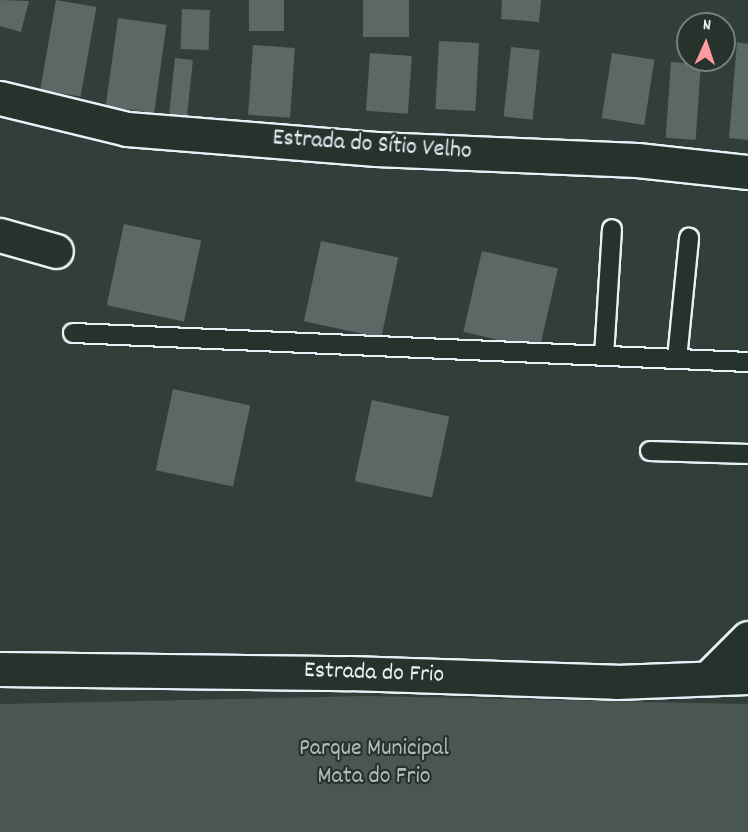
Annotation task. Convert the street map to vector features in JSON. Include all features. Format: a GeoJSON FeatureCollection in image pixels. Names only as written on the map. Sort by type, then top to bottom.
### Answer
{"type":"FeatureCollection","features":[{"type":"Feature","properties":{"kind":"street","name":"Estrada do Sítio Velho"},"geometry":{"type":"LineString","coordinates":[[0,98],[127,129],[376,149],[637,160],[748,172]]}},
{"type":"Feature","properties":{"kind":"street"},"geometry":{"type":"LineString","coordinates":[[0,234],[56,252]]}},
{"type":"Feature","properties":{"kind":"street"},"geometry":{"type":"LineString","coordinates":[[709,677],[748,638]]}},
{"type":"Feature","properties":{"kind":"street","name":"Estrada do Frio"},"geometry":{"type":"LineString","coordinates":[[0,669],[349,673],[616,682],[748,677]]}},
{"type":"Feature","properties":{"kind":"lane"},"geometry":{"type":"LineString","coordinates":[[604,356],[612,230]]}},
{"type":"Feature","properties":{"kind":"lane"},"geometry":{"type":"LineString","coordinates":[[676,359],[689,238]]}},
{"type":"Feature","properties":{"kind":"lane"},"geometry":{"type":"LineString","coordinates":[[73,333],[748,362]]}},
{"type":"Feature","properties":{"kind":"lane"},"geometry":{"type":"LineString","coordinates":[[650,452],[748,454]]}},
{"type":"Feature","properties":{"kind":"green space","name":"Parque Municipal Mata do Frio"},"geometry":{"type":"Polygon","coordinates":[[[367,696],[748,704],[748,832],[0,832],[0,704],[367,696]]]}},
{"type":"Feature","properties":{"kind":"building"},"geometry":{"type":"Polygon","coordinates":[[[0,0],[29,1],[21,32],[0,26],[0,0]]]}},
{"type":"Feature","properties":{"kind":"building"},"geometry":{"type":"Polygon","coordinates":[[[56,0],[96,7],[81,97],[40,90],[56,0]]]}},
{"type":"Feature","properties":{"kind":"building"},"geometry":{"type":"Polygon","coordinates":[[[249,0],[284,0],[284,31],[249,31],[249,0]]]}},
{"type":"Feature","properties":{"kind":"building"},"geometry":{"type":"Polygon","coordinates":[[[363,0],[409,0],[409,37],[363,37],[363,0]]]}},
{"type":"Feature","properties":{"kind":"building"},"geometry":{"type":"Polygon","coordinates":[[[502,0],[541,0],[539,22],[501,19],[502,0]]]}},
{"type":"Feature","properties":{"kind":"building"},"geometry":{"type":"Polygon","coordinates":[[[182,9],[210,10],[209,50],[181,49],[182,9]]]}},
{"type":"Feature","properties":{"kind":"building"},"geometry":{"type":"Polygon","coordinates":[[[118,18],[167,25],[154,113],[106,106],[118,18]]]}},
{"type":"Feature","properties":{"kind":"building"},"geometry":{"type":"Polygon","coordinates":[[[439,41],[479,43],[475,111],[435,109],[439,41]]]}},
{"type":"Feature","properties":{"kind":"building"},"geometry":{"type":"Polygon","coordinates":[[[737,42],[748,44],[748,140],[729,138],[737,42]]]}},
{"type":"Feature","properties":{"kind":"building"},"geometry":{"type":"Polygon","coordinates":[[[253,45],[295,48],[290,118],[248,115],[253,45]]]}},
{"type":"Feature","properties":{"kind":"building"},"geometry":{"type":"Polygon","coordinates":[[[511,47],[540,50],[533,120],[504,117],[511,47]]]}},
{"type":"Feature","properties":{"kind":"building"},"geometry":{"type":"Polygon","coordinates":[[[370,53],[412,56],[408,114],[366,111],[370,53]]]}},
{"type":"Feature","properties":{"kind":"building"},"geometry":{"type":"Polygon","coordinates":[[[612,53],[654,60],[644,125],[602,118],[612,53]]]}},
{"type":"Feature","properties":{"kind":"building"},"geometry":{"type":"Polygon","coordinates":[[[175,58],[193,60],[186,123],[168,121],[175,58]]]}},
{"type":"Feature","properties":{"kind":"building"},"geometry":{"type":"Polygon","coordinates":[[[671,62],[676,62],[676,72],[700,72],[696,140],[666,138],[671,62]]]}},
{"type":"Feature","properties":{"kind":"building"},"geometry":{"type":"Polygon","coordinates":[[[124,224],[201,240],[184,322],[107,305],[124,224]]]}},
{"type":"Feature","properties":{"kind":"building"},"geometry":{"type":"Polygon","coordinates":[[[321,241],[398,257],[381,338],[304,321],[321,241]]]}},
{"type":"Feature","properties":{"kind":"building"},"geometry":{"type":"Polygon","coordinates":[[[482,251],[558,269],[539,349],[463,332],[482,251]]]}},
{"type":"Feature","properties":{"kind":"building"},"geometry":{"type":"Polygon","coordinates":[[[173,389],[250,405],[233,487],[156,470],[173,389]]]}},
{"type":"Feature","properties":{"kind":"building"},"geometry":{"type":"Polygon","coordinates":[[[372,400],[449,416],[432,498],[355,481],[372,400]]]}}]}
